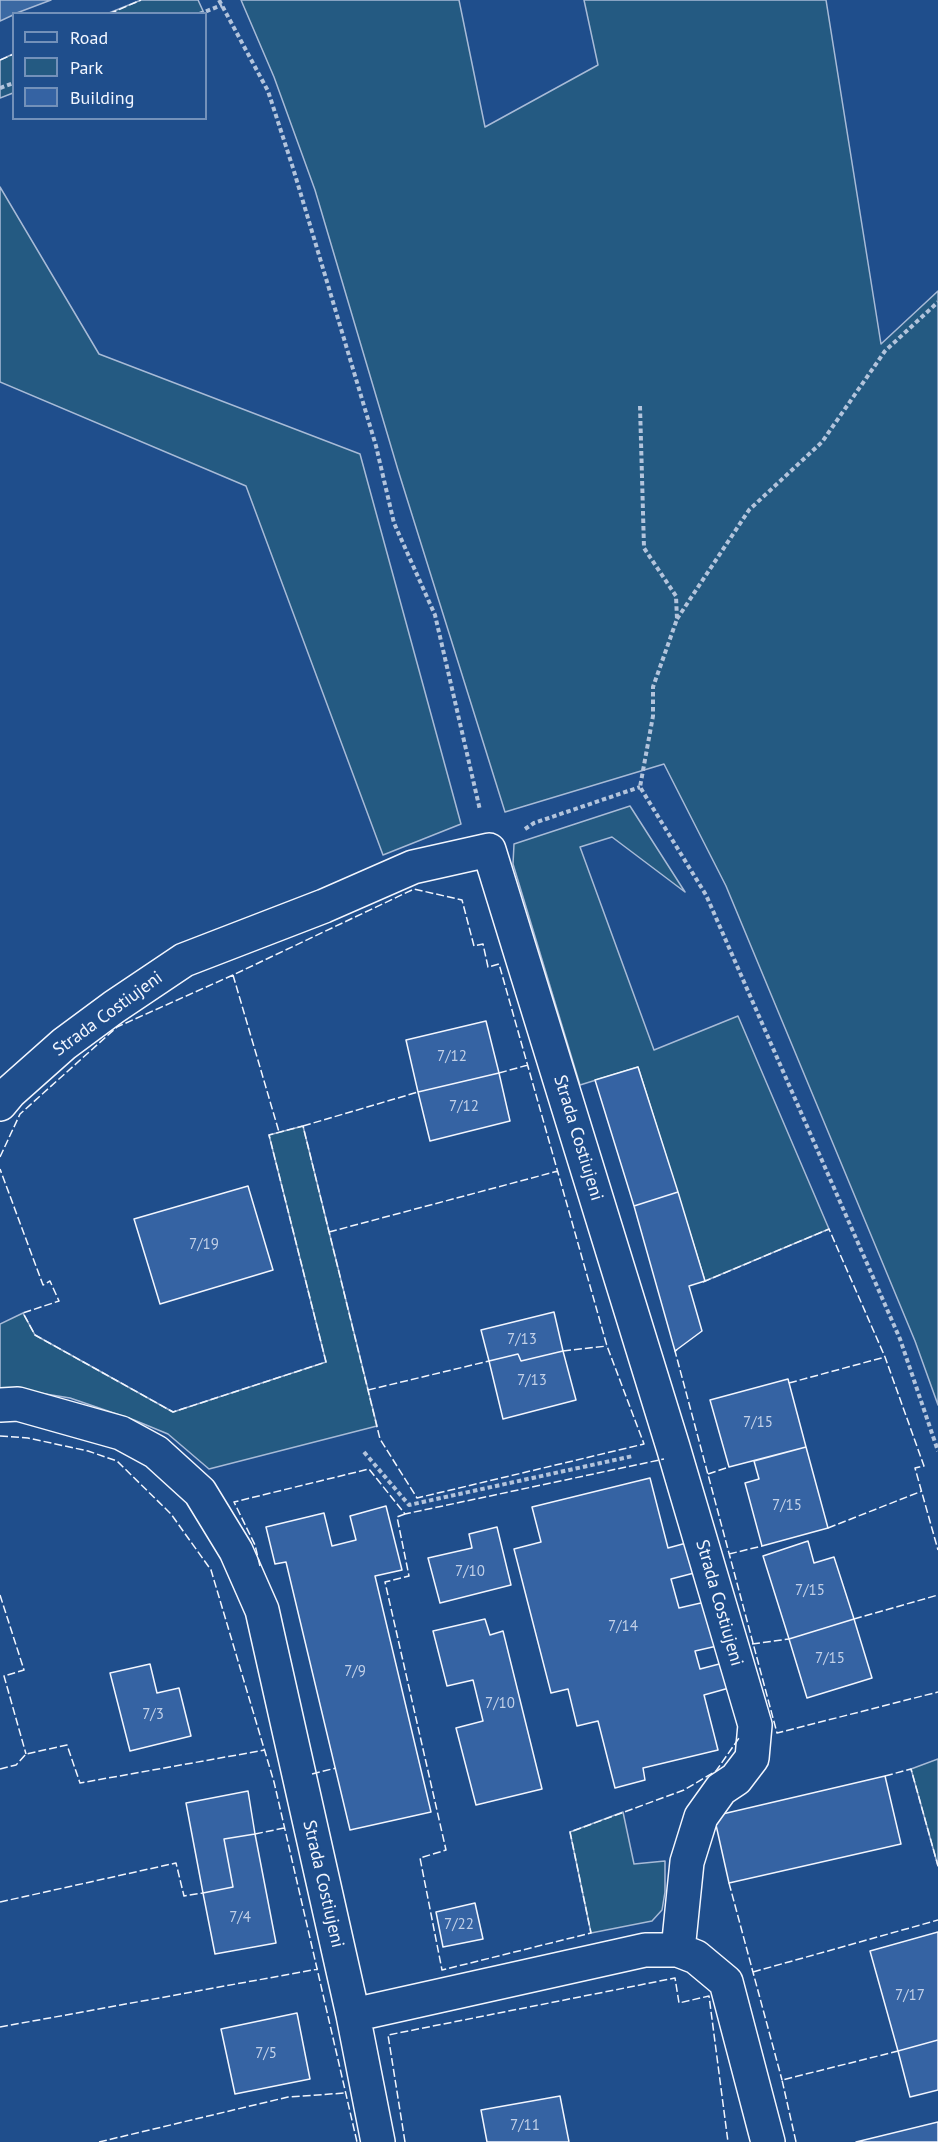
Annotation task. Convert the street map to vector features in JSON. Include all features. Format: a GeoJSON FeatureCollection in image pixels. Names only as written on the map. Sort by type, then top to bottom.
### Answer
{"type":"FeatureCollection","features":[{"type":"Feature","properties":{"kind":"street","name":"Strada Costiujeni"},"geometry":{"type":"LineString","coordinates":[[0,1104],[10,1092],[64,1044],[184,960],[324,906],[413,867],[489,850],[673,1447],[755,1725],[752,1758],[736,1779],[721,1789],[701,1817],[687,1862],[678,1950]]}},
{"type":"Feature","properties":{"kind":"street","name":"Strada Costiujeni"},"geometry":{"type":"LineString","coordinates":[[0,1405],[18,1404],[121,1432],[156,1452],[200,1492],[236,1551],[262,1610],[353,2015],[378,2142]]}},
{"type":"Feature","properties":{"kind":"street"},"geometry":{"type":"LineString","coordinates":[[353,2015],[645,1950],[678,1950],[696,1957],[726,1982],[768,2142]]}},
{"type":"Feature","properties":{"kind":"path"},"geometry":{"type":"LineString","coordinates":[[219,0],[268,92],[376,446],[394,523],[435,615],[489,850],[534,823],[640,787]]}},
{"type":"Feature","properties":{"kind":"path"},"geometry":{"type":"LineString","coordinates":[[204,12],[222,5]]}},
{"type":"Feature","properties":{"kind":"path"},"geometry":{"type":"LineString","coordinates":[[938,302],[885,351],[822,441],[749,510],[677,619],[652,687],[652,716],[640,787],[706,895],[900,1339],[938,1451]]}},
{"type":"Feature","properties":{"kind":"path"},"geometry":{"type":"LineString","coordinates":[[640,406],[644,548],[676,596],[677,619]]}},
{"type":"Feature","properties":{"kind":"path"},"geometry":{"type":"LineString","coordinates":[[364,1452],[409,1505],[673,1447]]}},
{"type":"Feature","properties":{"kind":"green space"},"geometry":{"type":"Polygon","coordinates":[[[141,0],[198,0],[204,12],[111,12],[141,0]]]}},
{"type":"Feature","properties":{"kind":"green space"},"geometry":{"type":"Polygon","coordinates":[[[241,0],[459,0],[485,127],[598,65],[584,0],[826,0],[881,344],[938,291],[938,1405],[915,1341],[726,886],[664,764],[505,812],[398,470],[315,190],[274,77],[241,0]]]}},
{"type":"Feature","properties":{"kind":"green space"},"geometry":{"type":"Polygon","coordinates":[[[12,54],[12,93],[0,98],[0,60],[12,54]]]}},
{"type":"Feature","properties":{"kind":"green space"},"geometry":{"type":"Polygon","coordinates":[[[0,187],[99,354],[360,454],[461,824],[383,855],[246,486],[0,382],[0,187]]]}},
{"type":"Feature","properties":{"kind":"green space"},"geometry":{"type":"Polygon","coordinates":[[[630,806],[685,892],[612,837],[580,847],[654,1050],[738,1016],[829,1229],[705,1281],[638,1067],[580,1085],[513,864],[514,844],[630,806]]]}},
{"type":"Feature","properties":{"kind":"green space"},"geometry":{"type":"Polygon","coordinates":[[[303,1126],[377,1426],[209,1469],[168,1434],[134,1420],[70,1398],[21,1390],[0,1392],[0,1324],[23,1313],[35,1335],[173,1412],[326,1362],[269,1135],[303,1126]]]}},
{"type":"Feature","properties":{"kind":"green space"},"geometry":{"type":"Polygon","coordinates":[[[938,1759],[938,1866],[911,1769],[938,1759]]]}},
{"type":"Feature","properties":{"kind":"green space"},"geometry":{"type":"Polygon","coordinates":[[[623,1812],[634,1864],[665,1861],[665,1892],[662,1910],[652,1921],[591,1933],[570,1832],[623,1812]]]}},
{"type":"Feature","properties":{"kind":"shaded area"},"geometry":{"type":"Polygon","coordinates":[[[0,0],[51,0],[19,12],[12,12],[12,15],[0,21],[0,0]]]}},
{"type":"Feature","properties":{"kind":"building"},"geometry":{"type":"Polygon","coordinates":[[[486,1021],[499,1073],[418,1092],[406,1040],[486,1021]]]}},
{"type":"Feature","properties":{"kind":"building"},"geometry":{"type":"Polygon","coordinates":[[[638,1067],[678,1192],[634,1206],[595,1080],[638,1067]]]}},
{"type":"Feature","properties":{"kind":"building"},"geometry":{"type":"Polygon","coordinates":[[[499,1073],[510,1121],[430,1141],[418,1092],[499,1073]]]}},
{"type":"Feature","properties":{"kind":"building"},"geometry":{"type":"Polygon","coordinates":[[[248,1186],[273,1270],[160,1304],[134,1219],[248,1186]]]}},
{"type":"Feature","properties":{"kind":"building"},"geometry":{"type":"Polygon","coordinates":[[[678,1192],[705,1281],[689,1286],[702,1331],[675,1351],[634,1206],[678,1192]]]}},
{"type":"Feature","properties":{"kind":"building"},"geometry":{"type":"Polygon","coordinates":[[[554,1312],[563,1351],[521,1361],[518,1354],[489,1361],[481,1330],[554,1312]]]}},
{"type":"Feature","properties":{"kind":"building"},"geometry":{"type":"Polygon","coordinates":[[[563,1351],[576,1400],[503,1419],[489,1361],[518,1354],[521,1361],[563,1351]]]}},
{"type":"Feature","properties":{"kind":"building"},"geometry":{"type":"Polygon","coordinates":[[[788,1379],[806,1447],[729,1467],[710,1400],[788,1379]]]}},
{"type":"Feature","properties":{"kind":"building"},"geometry":{"type":"Polygon","coordinates":[[[806,1447],[828,1528],[762,1546],[745,1483],[759,1479],[754,1461],[806,1447]]]}},
{"type":"Feature","properties":{"kind":"building"},"geometry":{"type":"Polygon","coordinates":[[[650,1478],[668,1548],[690,1542],[698,1572],[671,1579],[679,1608],[705,1602],[717,1646],[695,1651],[700,1669],[723,1663],[729,1688],[704,1695],[718,1750],[643,1768],[645,1780],[615,1788],[598,1721],[577,1726],[568,1689],[551,1693],[514,1549],[541,1542],[532,1507],[650,1478]]]}},
{"type":"Feature","properties":{"kind":"building"},"geometry":{"type":"Polygon","coordinates":[[[386,1506],[402,1570],[375,1576],[431,1812],[350,1830],[286,1562],[275,1564],[266,1527],[324,1513],[332,1546],[356,1540],[350,1516],[386,1506]]]}},
{"type":"Feature","properties":{"kind":"building"},"geometry":{"type":"Polygon","coordinates":[[[497,1527],[511,1585],[440,1603],[428,1558],[472,1548],[469,1534],[497,1527]]]}},
{"type":"Feature","properties":{"kind":"building"},"geometry":{"type":"Polygon","coordinates":[[[808,1541],[814,1563],[834,1557],[854,1619],[789,1639],[763,1556],[808,1541]]]}},
{"type":"Feature","properties":{"kind":"building"},"geometry":{"type":"Polygon","coordinates":[[[485,1619],[490,1635],[503,1631],[542,1789],[476,1805],[456,1728],[483,1721],[473,1680],[447,1686],[433,1631],[485,1619]]]}},
{"type":"Feature","properties":{"kind":"building"},"geometry":{"type":"Polygon","coordinates":[[[854,1619],[872,1678],[807,1698],[789,1639],[854,1619]]]}},
{"type":"Feature","properties":{"kind":"building"},"geometry":{"type":"Polygon","coordinates":[[[150,1664],[157,1693],[179,1688],[191,1736],[130,1751],[110,1673],[150,1664]]]}},
{"type":"Feature","properties":{"kind":"building"},"geometry":{"type":"Polygon","coordinates":[[[885,1776],[901,1844],[729,1883],[714,1816],[885,1776]]]}},
{"type":"Feature","properties":{"kind":"building"},"geometry":{"type":"Polygon","coordinates":[[[248,1791],[255,1834],[224,1839],[233,1887],[203,1893],[186,1803],[248,1791]]]}},
{"type":"Feature","properties":{"kind":"building"},"geometry":{"type":"Polygon","coordinates":[[[255,1834],[276,1943],[215,1954],[203,1893],[233,1887],[224,1839],[255,1834]]]}},
{"type":"Feature","properties":{"kind":"building"},"geometry":{"type":"Polygon","coordinates":[[[475,1903],[483,1939],[443,1947],[436,1912],[475,1903]]]}},
{"type":"Feature","properties":{"kind":"building"},"geometry":{"type":"Polygon","coordinates":[[[938,1932],[938,2040],[898,2051],[870,1951],[938,1932]]]}},
{"type":"Feature","properties":{"kind":"building"},"geometry":{"type":"Polygon","coordinates":[[[297,2013],[310,2079],[235,2094],[221,2029],[297,2013]]]}},
{"type":"Feature","properties":{"kind":"building"},"geometry":{"type":"Polygon","coordinates":[[[938,2040],[938,2090],[910,2097],[898,2051],[938,2040]]]}},
{"type":"Feature","properties":{"kind":"building"},"geometry":{"type":"Polygon","coordinates":[[[560,2096],[569,2142],[487,2142],[481,2110],[560,2096]]]}},
{"type":"Feature","properties":{"kind":"building"},"geometry":{"type":"Polygon","coordinates":[[[938,2122],[938,2142],[856,2142],[938,2122]]]}},
{"type":"Feature","properties":{"kind":"fence"},"geometry":{"type":"LineString","coordinates":[[114,12],[141,0]]}},
{"type":"Feature","properties":{"kind":"fence"},"geometry":{"type":"LineString","coordinates":[[0,60],[12,55]]}},
{"type":"Feature","properties":{"kind":"fence"},"geometry":{"type":"LineString","coordinates":[[0,1157],[20,1114],[117,1027],[414,889],[462,900],[474,946],[483,944],[488,967],[499,964],[607,1346],[644,1444],[417,1498],[380,1439],[303,1126],[269,1135],[326,1362],[173,1412],[35,1335],[23,1313],[59,1301],[50,1281],[43,1285],[0,1169]]}},
{"type":"Feature","properties":{"kind":"fence"},"geometry":{"type":"LineString","coordinates":[[233,975],[279,1132]]}},
{"type":"Feature","properties":{"kind":"fence"},"geometry":{"type":"LineString","coordinates":[[499,1073],[528,1065]]}},
{"type":"Feature","properties":{"kind":"fence"},"geometry":{"type":"LineString","coordinates":[[303,1126],[418,1092]]}},
{"type":"Feature","properties":{"kind":"fence"},"geometry":{"type":"LineString","coordinates":[[329,1232],[558,1171]]}},
{"type":"Feature","properties":{"kind":"fence"},"geometry":{"type":"LineString","coordinates":[[703,1282],[829,1229],[885,1357],[924,1466],[915,1468],[938,1550]]}},
{"type":"Feature","properties":{"kind":"fence"},"geometry":{"type":"LineString","coordinates":[[563,1351],[607,1346]]}},
{"type":"Feature","properties":{"kind":"fence"},"geometry":{"type":"LineString","coordinates":[[677,1350],[675,1351],[777,1733],[938,1692]]}},
{"type":"Feature","properties":{"kind":"fence"},"geometry":{"type":"LineString","coordinates":[[789,1383],[885,1357]]}},
{"type":"Feature","properties":{"kind":"fence"},"geometry":{"type":"LineString","coordinates":[[368,1390],[489,1361]]}},
{"type":"Feature","properties":{"kind":"fence"},"geometry":{"type":"LineString","coordinates":[[0,1436],[28,1438],[88,1451],[117,1461],[171,1514],[211,1570],[274,1782],[357,2142]]}},
{"type":"Feature","properties":{"kind":"fence"},"geometry":{"type":"LineString","coordinates":[[260,1566],[255,1545],[234,1502],[369,1469],[405,1514],[664,1459]]}},
{"type":"Feature","properties":{"kind":"fence"},"geometry":{"type":"LineString","coordinates":[[708,1474],[729,1467]]}},
{"type":"Feature","properties":{"kind":"fence"},"geometry":{"type":"LineString","coordinates":[[828,1528],[922,1491]]}},
{"type":"Feature","properties":{"kind":"fence"},"geometry":{"type":"LineString","coordinates":[[405,1514],[397,1517],[409,1576],[385,1582],[446,1850],[420,1858],[442,1970],[591,1933],[570,1832],[684,1790],[716,1771],[739,1738]]}},
{"type":"Feature","properties":{"kind":"fence"},"geometry":{"type":"LineString","coordinates":[[729,1554],[762,1546]]}},
{"type":"Feature","properties":{"kind":"fence"},"geometry":{"type":"LineString","coordinates":[[0,1595],[24,1670],[4,1676],[26,1754]]}},
{"type":"Feature","properties":{"kind":"fence"},"geometry":{"type":"LineString","coordinates":[[854,1619],[938,1595]]}},
{"type":"Feature","properties":{"kind":"fence"},"geometry":{"type":"LineString","coordinates":[[752,1644],[789,1639]]}},
{"type":"Feature","properties":{"kind":"fence"},"geometry":{"type":"LineString","coordinates":[[0,1769],[16,1765],[26,1754],[67,1745],[80,1783],[265,1750]]}},
{"type":"Feature","properties":{"kind":"fence"},"geometry":{"type":"LineString","coordinates":[[312,1774],[336,1768]]}},
{"type":"Feature","properties":{"kind":"fence"},"geometry":{"type":"LineString","coordinates":[[885,1776],[911,1769],[938,1866]]}},
{"type":"Feature","properties":{"kind":"fence"},"geometry":{"type":"LineString","coordinates":[[255,1834],[284,1828]]}},
{"type":"Feature","properties":{"kind":"fence"},"geometry":{"type":"LineString","coordinates":[[0,1902],[176,1863],[184,1896],[203,1893]]}},
{"type":"Feature","properties":{"kind":"fence"},"geometry":{"type":"LineString","coordinates":[[729,1883],[782,2080]]}},
{"type":"Feature","properties":{"kind":"fence"},"geometry":{"type":"LineString","coordinates":[[753,1972],[938,1920]]}},
{"type":"Feature","properties":{"kind":"fence"},"geometry":{"type":"LineString","coordinates":[[0,2027],[318,1969]]}},
{"type":"Feature","properties":{"kind":"fence"},"geometry":{"type":"LineString","coordinates":[[405,2142],[388,2035],[675,1978],[679,2003],[709,1996],[728,2142]]}},
{"type":"Feature","properties":{"kind":"fence"},"geometry":{"type":"LineString","coordinates":[[796,2142],[782,2080],[898,2051]]}},
{"type":"Feature","properties":{"kind":"fence"},"geometry":{"type":"LineString","coordinates":[[99,2142],[288,2097],[345,2093]]}}]}
